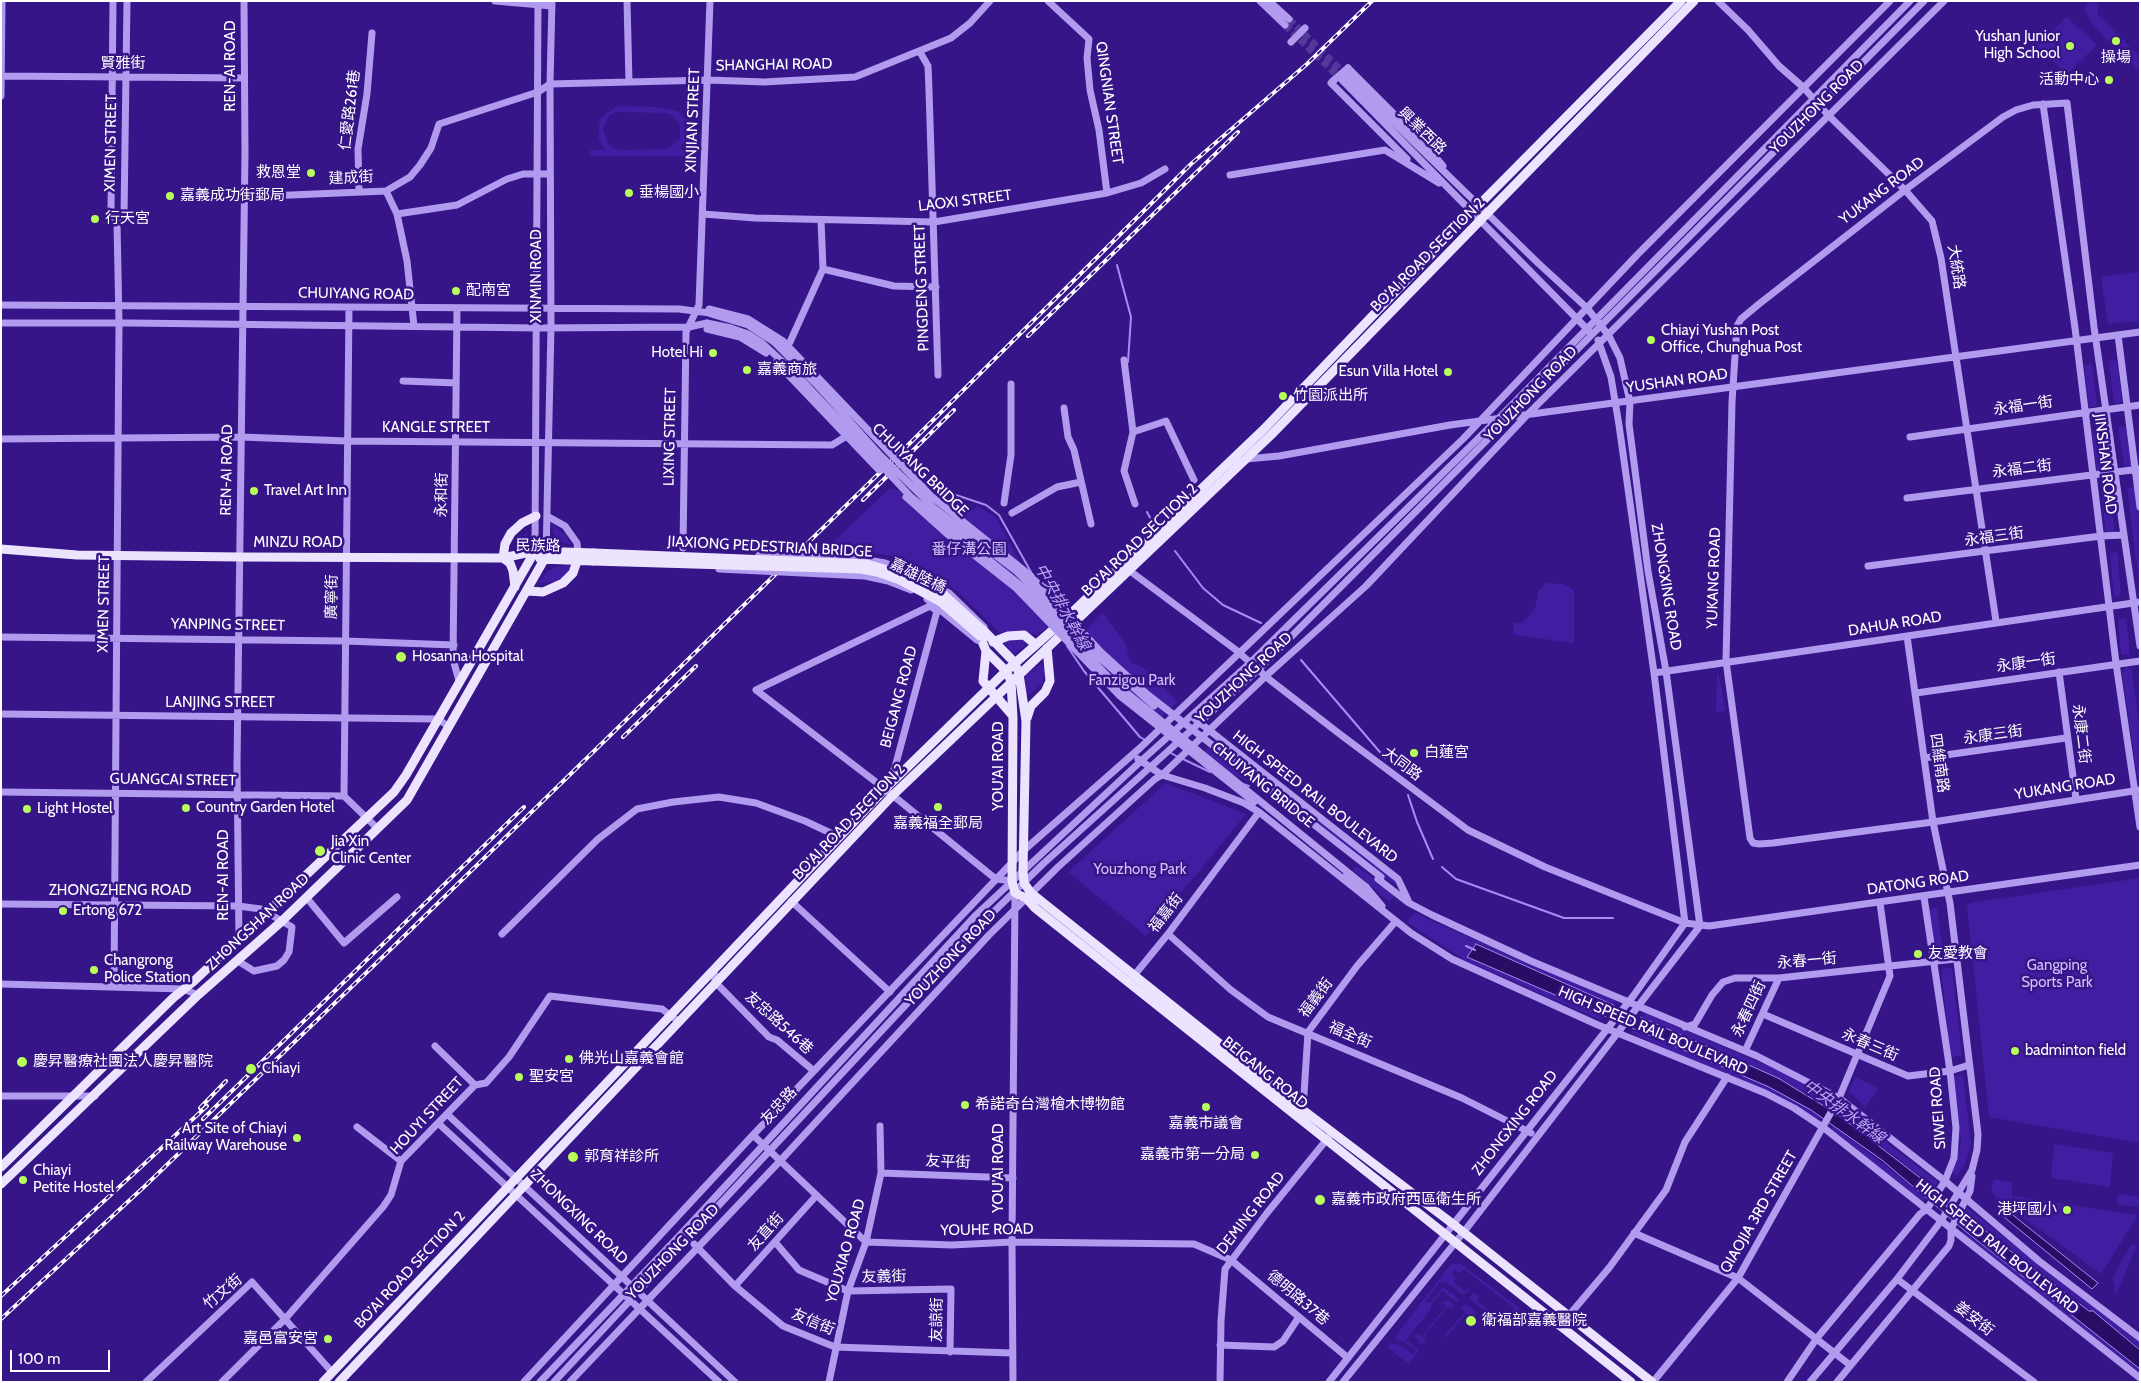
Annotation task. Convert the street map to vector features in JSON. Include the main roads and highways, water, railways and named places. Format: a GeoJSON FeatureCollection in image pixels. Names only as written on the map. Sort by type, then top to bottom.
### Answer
{"type":"FeatureCollection","features":[{"type":"Feature","properties":{"kind":"main road","name":"BO'AI ROAD SECTION 2"},"geometry":{"type":"LineString","coordinates":[[516,1177],[674,1017],[716,982],[893,795],[1011,681],[1048,648],[1057,638],[1065,624],[1122,564],[1264,429],[1471,212],[1681,1]]}},
{"type":"Feature","properties":{"kind":"main road","name":"BO'AI ROAD SECTION 2"},"geometry":{"type":"LineString","coordinates":[[524,1186],[674,1017],[714,968],[885,789],[1035,644],[1053,629],[1065,624],[1129,571],[1246,459],[1488,214],[1694,1]]}},
{"type":"Feature","properties":{"kind":"main road"},"geometry":{"type":"LineString","coordinates":[[503,558],[505,544],[511,533],[522,523],[536,516]]}},
{"type":"Feature","properties":{"kind":"main road","name":"MINZU ROAD"},"geometry":{"type":"LineString","coordinates":[[1,549],[119,555],[240,557],[503,558],[534,555],[591,557]]}},
{"type":"Feature","properties":{"kind":"main road","name":"ZHONGSHAN ROAD"},"geometry":{"type":"LineString","coordinates":[[1,1167],[183,989],[194,982],[268,913],[399,786],[534,555]]}},
{"type":"Feature","properties":{"kind":"main road","name":"ZHONGSHAN ROAD"},"geometry":{"type":"LineString","coordinates":[[1,1184],[95,1096],[198,995],[238,962],[398,809],[414,790],[469,690],[528,591],[546,555]]}},
{"type":"Feature","properties":{"kind":"main road"},"geometry":{"type":"LineString","coordinates":[[528,591],[543,592],[560,585],[573,573],[578,557]]}},
{"type":"Feature","properties":{"kind":"main road","name":"JIAXIONG PEDESTRIAN BRIDGE"},"geometry":{"type":"LineString","coordinates":[[591,557],[867,564],[905,575],[943,594],[982,635]]}},
{"type":"Feature","properties":{"kind":"main road","name":"民族路"},"geometry":{"type":"LineString","coordinates":[[503,558],[510,564],[513,571],[514,588]]}},
{"type":"Feature","properties":{"kind":"main road"},"geometry":{"type":"LineString","coordinates":[[982,635],[993,642],[1015,663],[1019,674]]}},
{"type":"Feature","properties":{"kind":"main road"},"geometry":{"type":"LineString","coordinates":[[982,635],[986,651],[983,681],[1012,715]]}},
{"type":"Feature","properties":{"kind":"main road"},"geometry":{"type":"LineString","coordinates":[[993,642],[1008,636],[1024,635],[1035,644]]}},
{"type":"Feature","properties":{"kind":"main road"},"geometry":{"type":"LineString","coordinates":[[1026,721],[1031,706],[1045,692],[1050,681],[1048,648]]}},
{"type":"Feature","properties":{"kind":"main road"},"geometry":{"type":"LineString","coordinates":[[986,651],[1006,671],[1011,681]]}},
{"type":"Feature","properties":{"kind":"main road","name":"YOU'AI ROAD"},"geometry":{"type":"LineString","coordinates":[[1019,674],[1026,721],[1024,883]]}},
{"type":"Feature","properties":{"kind":"main road"},"geometry":{"type":"LineString","coordinates":[[459,681],[469,690]]}},
{"type":"Feature","properties":{"kind":"main road","name":"YOU'AI ROAD"},"geometry":{"type":"LineString","coordinates":[[1011,681],[1012,881],[1015,893]]}},
{"type":"Feature","properties":{"kind":"main road","name":"BEIGANG ROAD"},"geometry":{"type":"LineString","coordinates":[[1024,883],[1029,896]]}},
{"type":"Feature","properties":{"kind":"main road","name":"BEIGANG ROAD"},"geometry":{"type":"LineString","coordinates":[[1015,893],[1029,896],[1330,1137],[1455,1243],[1631,1382]]}},
{"type":"Feature","properties":{"kind":"main road","name":"BEIGANG ROAD"},"geometry":{"type":"LineString","coordinates":[[1131,979],[1302,1110],[1330,1137],[1453,1224],[1567,1317],[1652,1382]]}},
{"type":"Feature","properties":{"kind":"main road","name":"BO’AI ROAD SECTION 2"},"geometry":{"type":"LineString","coordinates":[[323,1382],[516,1177]]}},
{"type":"Feature","properties":{"kind":"main road","name":"BO’AI ROAD SECTION 2"},"geometry":{"type":"LineString","coordinates":[[339,1382],[524,1186]]}},
{"type":"Feature","properties":{"kind":"waterway"},"geometry":{"type":"LineString","coordinates":[[1117,265],[1131,317],[1128,362]]}},
{"type":"Feature","properties":{"kind":"waterway","name":"中央排水幹線"},"geometry":{"type":"LineString","coordinates":[[923,484],[986,505],[999,515],[1031,572]]}},
{"type":"Feature","properties":{"kind":"waterway"},"geometry":{"type":"LineString","coordinates":[[1147,512],[1154,525]]}},
{"type":"Feature","properties":{"kind":"waterway"},"geometry":{"type":"LineString","coordinates":[[1175,551],[1203,588],[1223,605],[1261,623]]}},
{"type":"Feature","properties":{"kind":"waterway","name":"中央排水幹線"},"geometry":{"type":"LineString","coordinates":[[1067,646],[1084,671],[1140,737],[1145,740]]}},
{"type":"Feature","properties":{"kind":"waterway"},"geometry":{"type":"LineString","coordinates":[[1301,660],[1385,758]]}},
{"type":"Feature","properties":{"kind":"waterway","name":"中央排水幹線"},"geometry":{"type":"LineString","coordinates":[[1169,752],[1178,757]]}},
{"type":"Feature","properties":{"kind":"waterway","name":"中央排水幹線"},"geometry":{"type":"LineString","coordinates":[[1183,759],[1210,772]]}},
{"type":"Feature","properties":{"kind":"waterway","name":"中央排水幹線"},"geometry":{"type":"LineString","coordinates":[[1243,784],[1249,786]]}},
{"type":"Feature","properties":{"kind":"waterway"},"geometry":{"type":"LineString","coordinates":[[1408,795],[1433,859]]}},
{"type":"Feature","properties":{"kind":"waterway"},"geometry":{"type":"LineString","coordinates":[[1442,867],[1456,879],[1564,918],[1613,918]]}},
{"type":"Feature","properties":{"kind":"waterway","name":"中央排水幹線"},"geometry":{"type":"LineString","coordinates":[[1466,946],[1475,950]]}},
{"type":"Feature","properties":{"kind":"tunnel"},"geometry":{"type":"LineString","coordinates":[[1289,19],[1346,75]]}},
{"type":"Feature","properties":{"kind":"tunnel"},"geometry":{"type":"LineString","coordinates":[[1285,25],[1342,80]]}},
{"type":"Feature","properties":{"kind":"railway"},"geometry":{"type":"LineString","coordinates":[[1,1319],[145,1186],[394,946],[901,452],[1191,164],[1307,64],[1372,1]]}},
{"type":"Feature","properties":{"kind":"railway"},"geometry":{"type":"LineString","coordinates":[[1028,336],[1238,132]]}},
{"type":"Feature","properties":{"kind":"railway"},"geometry":{"type":"LineString","coordinates":[[863,500],[954,410]]}},
{"type":"Feature","properties":{"kind":"railway"},"geometry":{"type":"LineString","coordinates":[[623,737],[696,666]]}},
{"type":"Feature","properties":{"kind":"railway"},"geometry":{"type":"LineString","coordinates":[[203,1119],[524,807]]}},
{"type":"Feature","properties":{"kind":"railway"},"geometry":{"type":"LineString","coordinates":[[200,1108],[226,1081]]}},
{"type":"Feature","properties":{"kind":"railway"},"geometry":{"type":"LineString","coordinates":[[1,1296],[207,1106]]}},
{"type":"Feature","properties":{"kind":"place","name":"操場"},"geometry":{"type":"Point","coordinates":[2116,41]}},
{"type":"Feature","properties":{"kind":"place","name":"Yushan Junior High School"},"geometry":{"type":"Point","coordinates":[2070,46]}},
{"type":"Feature","properties":{"kind":"place","name":"活動中心"},"geometry":{"type":"Point","coordinates":[2109,80]}},
{"type":"Feature","properties":{"kind":"place","name":"救恩堂"},"geometry":{"type":"Point","coordinates":[311,173]}},
{"type":"Feature","properties":{"kind":"place","name":"垂楊國小"},"geometry":{"type":"Point","coordinates":[629,193]}},
{"type":"Feature","properties":{"kind":"place","name":"嘉義成功街郵局"},"geometry":{"type":"Point","coordinates":[170,196]}},
{"type":"Feature","properties":{"kind":"place","name":"行天宮"},"geometry":{"type":"Point","coordinates":[95,219]}},
{"type":"Feature","properties":{"kind":"place","name":"配南宮"},"geometry":{"type":"Point","coordinates":[456,291]}},
{"type":"Feature","properties":{"kind":"place","name":"Chiayi Yushan Post Office, Chunghua Post"},"geometry":{"type":"Point","coordinates":[1651,340]}},
{"type":"Feature","properties":{"kind":"place","name":"Hotel Hi"},"geometry":{"type":"Point","coordinates":[713,353]}},
{"type":"Feature","properties":{"kind":"place","name":"嘉義商旅"},"geometry":{"type":"Point","coordinates":[747,370]}},
{"type":"Feature","properties":{"kind":"place","name":"Esun Villa Hotel"},"geometry":{"type":"Point","coordinates":[1448,372]}},
{"type":"Feature","properties":{"kind":"place","name":"竹園派出所"},"geometry":{"type":"Point","coordinates":[1283,396]}},
{"type":"Feature","properties":{"kind":"place","name":"Travel Art Inn"},"geometry":{"type":"Point","coordinates":[254,491]}},
{"type":"Feature","properties":{"kind":"place","name":"Hosanna Hospital"},"geometry":{"type":"Point","coordinates":[401,657]}},
{"type":"Feature","properties":{"kind":"place","name":"白蓮宮"},"geometry":{"type":"Point","coordinates":[1414,753]}},
{"type":"Feature","properties":{"kind":"place","name":"嘉義福全郵局"},"geometry":{"type":"Point","coordinates":[938,807]}},
{"type":"Feature","properties":{"kind":"place","name":"Country Garden Hotel"},"geometry":{"type":"Point","coordinates":[186,808]}},
{"type":"Feature","properties":{"kind":"place","name":"Light Hostel"},"geometry":{"type":"Point","coordinates":[27,809]}},
{"type":"Feature","properties":{"kind":"place","name":"Jia Xin Clinic Center"},"geometry":{"type":"Point","coordinates":[320,851]}},
{"type":"Feature","properties":{"kind":"place","name":"Ertong 672"},"geometry":{"type":"Point","coordinates":[63,911]}},
{"type":"Feature","properties":{"kind":"place","name":"友愛教會"},"geometry":{"type":"Point","coordinates":[1918,954]}},
{"type":"Feature","properties":{"kind":"place","name":"Changrong Police Station"},"geometry":{"type":"Point","coordinates":[94,970]}},
{"type":"Feature","properties":{"kind":"place","name":"badminton field"},"geometry":{"type":"Point","coordinates":[2015,1051]}},
{"type":"Feature","properties":{"kind":"place","name":"佛光山嘉義會館"},"geometry":{"type":"Point","coordinates":[569,1059]}},
{"type":"Feature","properties":{"kind":"place","name":"慶昇醫療社團法人慶昇醫院"},"geometry":{"type":"Point","coordinates":[22,1062]}},
{"type":"Feature","properties":{"kind":"place","name":"Chiayi"},"geometry":{"type":"Point","coordinates":[251,1069]}},
{"type":"Feature","properties":{"kind":"place","name":"聖安宮"},"geometry":{"type":"Point","coordinates":[519,1077]}},
{"type":"Feature","properties":{"kind":"place","name":"希諾奇台灣檜木博物館"},"geometry":{"type":"Point","coordinates":[965,1105]}},
{"type":"Feature","properties":{"kind":"place","name":"嘉義市議會"},"geometry":{"type":"Point","coordinates":[1206,1107]}},
{"type":"Feature","properties":{"kind":"place","name":"Art Site of Chiayi Railway Warehouse"},"geometry":{"type":"Point","coordinates":[297,1138]}},
{"type":"Feature","properties":{"kind":"place","name":"嘉義市第一分局"},"geometry":{"type":"Point","coordinates":[1255,1155]}},
{"type":"Feature","properties":{"kind":"place","name":"郭育祥診所"},"geometry":{"type":"Point","coordinates":[573,1157]}},
{"type":"Feature","properties":{"kind":"place","name":"Chiayi Petite Hostel"},"geometry":{"type":"Point","coordinates":[23,1180]}},
{"type":"Feature","properties":{"kind":"place","name":"嘉義市政府西區衛生所"},"geometry":{"type":"Point","coordinates":[1320,1200]}},
{"type":"Feature","properties":{"kind":"place","name":"港坪國小"},"geometry":{"type":"Point","coordinates":[2067,1210]}},
{"type":"Feature","properties":{"kind":"place","name":"衛福部嘉義醫院"},"geometry":{"type":"Point","coordinates":[1471,1321]}},
{"type":"Feature","properties":{"kind":"place","name":"嘉邑富安宮"},"geometry":{"type":"Point","coordinates":[328,1339]}},
{"type":"Feature","properties":{"kind":"park label","name":"番仔溝公園"},"geometry":{"type":"Point","coordinates":[969,550]}},
{"type":"Feature","properties":{"kind":"park label","name":"Fanzigou Park"},"geometry":{"type":"Point","coordinates":[1132,681]}},
{"type":"Feature","properties":{"kind":"park label","name":"Youzhong Park"},"geometry":{"type":"Point","coordinates":[1140,870]}},
{"type":"Feature","properties":{"kind":"park label","name":"Gangping Sports Park"},"geometry":{"type":"Point","coordinates":[2057,974]}}]}
